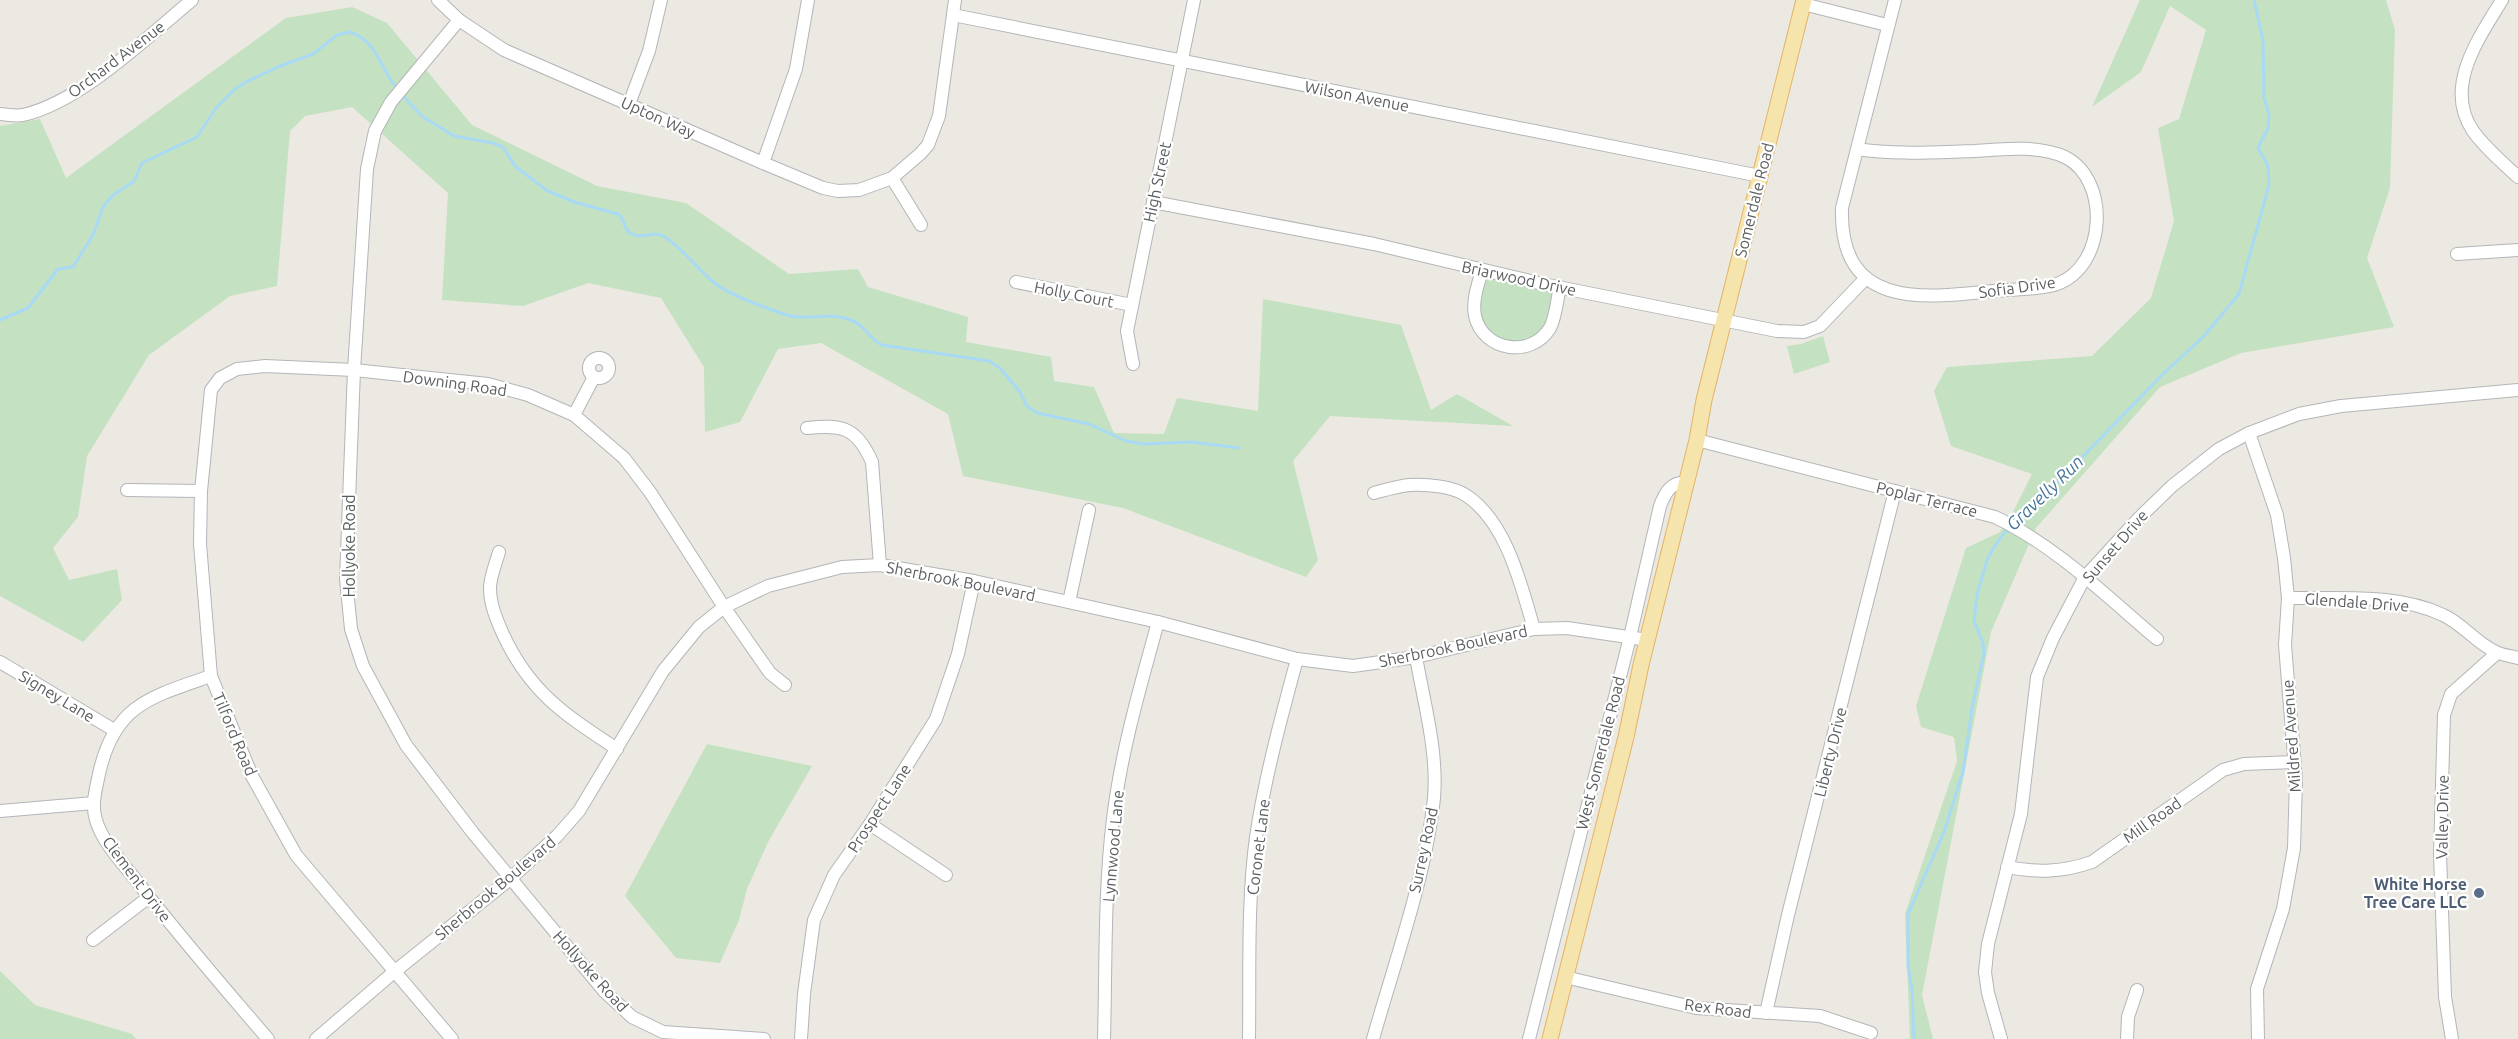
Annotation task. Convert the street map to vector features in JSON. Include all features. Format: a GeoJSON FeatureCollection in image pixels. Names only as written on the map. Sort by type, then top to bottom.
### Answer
{"type":"FeatureCollection","features":[{"type":"Feature","properties":{"kind":"main road","name":"Somerdale Road"},"geometry":{"type":"LineString","coordinates":[[1704,400],[1803,2]]}},
{"type":"Feature","properties":{"kind":"main road","name":"West Somerdale Road"},"geometry":{"type":"LineString","coordinates":[[1550,1039],[1613,793],[1697,440],[1704,400]]}},
{"type":"Feature","properties":{"kind":"street","name":"Orchard Avenue"},"geometry":{"type":"LineString","coordinates":[[0,114],[22,115],[72,94],[115,63],[192,0]]}},
{"type":"Feature","properties":{"kind":"street","name":"Upton Way"},"geometry":{"type":"LineString","coordinates":[[438,0],[459,20],[504,50],[824,188],[859,190],[892,178]]}},
{"type":"Feature","properties":{"kind":"street"},"geometry":{"type":"LineString","coordinates":[[629,104],[649,51],[661,0]]}},
{"type":"Feature","properties":{"kind":"street"},"geometry":{"type":"LineString","coordinates":[[763,163],[796,69],[808,0]]}},
{"type":"Feature","properties":{"kind":"street"},"geometry":{"type":"LineString","coordinates":[[921,225],[892,178],[920,154],[935,132],[955,0]]}},
{"type":"Feature","properties":{"kind":"street","name":"High Street"},"geometry":{"type":"LineString","coordinates":[[1133,364],[1127,331],[1194,0]]}},
{"type":"Feature","properties":{"kind":"street"},"geometry":{"type":"LineString","coordinates":[[1865,279],[1847,252],[1841,233],[1842,208],[1895,0]]}},
{"type":"Feature","properties":{"kind":"street"},"geometry":{"type":"LineString","coordinates":[[2502,0],[2475,44],[2465,68],[2461,96],[2463,110],[2473,131],[2518,177]]}},
{"type":"Feature","properties":{"kind":"street"},"geometry":{"type":"LineString","coordinates":[[1803,2],[1887,25]]}},
{"type":"Feature","properties":{"kind":"street","name":"Wilson Avenue"},"geometry":{"type":"LineString","coordinates":[[953,15],[1760,176]]}},
{"type":"Feature","properties":{"kind":"street","name":"Hollyoke Road"},"geometry":{"type":"LineString","coordinates":[[459,20],[391,102],[375,131],[367,169],[354,370],[346,579],[351,629],[363,666],[406,745],[510,879],[604,991],[632,1017],[663,1032],[764,1039]]}},
{"type":"Feature","properties":{"kind":"street","name":"Sofia Drive"},"geometry":{"type":"LineString","coordinates":[[1857,149],[1879,152],[2018,149],[2049,152],[2065,157],[2078,166],[2092,187],[2097,209],[2091,249],[2077,271],[2057,284],[1950,296],[1908,295],[1884,290],[1865,279]]}},
{"type":"Feature","properties":{"kind":"street","name":"Briarwood Drive"},"geometry":{"type":"LineString","coordinates":[[1153,202],[1374,244],[1560,287],[1777,331],[1804,332],[1820,326],[1865,279]]}},
{"type":"Feature","properties":{"kind":"street"},"geometry":{"type":"LineString","coordinates":[[2457,254],[2518,250]]}},
{"type":"Feature","properties":{"kind":"street"},"geometry":{"type":"LineString","coordinates":[[1482,270],[1475,297],[1477,322],[1487,337],[1505,346],[1518,348],[1528,346],[1550,328],[1560,287]]}},
{"type":"Feature","properties":{"kind":"street","name":"Holly Court"},"geometry":{"type":"LineString","coordinates":[[1016,282],[1132,305]]}},
{"type":"Feature","properties":{"kind":"street","name":"Downing Road"},"geometry":{"type":"LineString","coordinates":[[231,372],[237,369],[265,366],[354,370],[488,384],[528,394],[573,415],[624,458],[650,492],[724,607],[770,673],[785,685]]}},
{"type":"Feature","properties":{"kind":"street","name":"Tilford Road"},"geometry":{"type":"LineString","coordinates":[[231,372],[220,378],[212,390],[201,491],[200,544],[211,675],[252,776],[296,855],[452,1039]]}},
{"type":"Feature","properties":{"kind":"street"},"geometry":{"type":"LineString","coordinates":[[573,415],[594,377]]}},
{"type":"Feature","properties":{"kind":"street","name":"Sunset Drive"},"geometry":{"type":"LineString","coordinates":[[2001,1039],[1988,993],[1985,972],[1988,944],[2021,814],[2037,677],[2053,638],[2085,577],[2172,486],[2219,449],[2249,433],[2299,414],[2341,406],[2518,390]]}},
{"type":"Feature","properties":{"kind":"street"},"geometry":{"type":"LineString","coordinates":[[807,428],[827,426],[854,433],[866,449],[872,462],[880,566]]}},
{"type":"Feature","properties":{"kind":"street","name":"Mildred Avenue"},"geometry":{"type":"LineString","coordinates":[[2249,433],[2277,515],[2288,598],[2285,645],[2296,818],[2294,848],[2283,909],[2257,989],[2258,1039]]}},
{"type":"Feature","properties":{"kind":"street","name":"Poplar Terrace"},"geometry":{"type":"LineString","coordinates":[[1697,440],[1995,517],[2020,529],[2085,577],[2157,639]]}},
{"type":"Feature","properties":{"kind":"street","name":"West Somerdale Road"},"geometry":{"type":"LineString","coordinates":[[1529,1039],[1630,637],[1660,506],[1666,492],[1675,484],[1687,483]]}},
{"type":"Feature","properties":{"kind":"street"},"geometry":{"type":"LineString","coordinates":[[1374,493],[1409,485],[1439,487],[1466,494],[1485,510],[1499,532],[1519,577],[1534,629]]}},
{"type":"Feature","properties":{"kind":"street"},"geometry":{"type":"LineString","coordinates":[[127,489],[201,491]]}},
{"type":"Feature","properties":{"kind":"street","name":"Liberty Drive"},"geometry":{"type":"LineString","coordinates":[[1766,1013],[1788,915],[1894,491]]}},
{"type":"Feature","properties":{"kind":"street"},"geometry":{"type":"LineString","coordinates":[[1069,602],[1089,510]]}},
{"type":"Feature","properties":{"kind":"street"},"geometry":{"type":"LineString","coordinates":[[499,552],[489,587],[493,612],[511,652],[532,684],[561,712],[617,748]]}},
{"type":"Feature","properties":{"kind":"street","name":"Sherbrook Boulevard"},"geometry":{"type":"LineString","coordinates":[[316,1039],[394,972],[510,879],[557,836],[579,811],[663,671],[699,627],[724,607],[768,586],[842,567],[880,566],[974,581],[1069,602],[1158,622],[1296,659],[1353,666],[1416,657],[1534,629],[1567,628],[1648,640]]}},
{"type":"Feature","properties":{"kind":"street","name":"Prospect Lane"},"geometry":{"type":"LineString","coordinates":[[801,1039],[804,994],[814,920],[834,875],[870,824],[936,719],[958,654],[974,581]]}},
{"type":"Feature","properties":{"kind":"street","name":"Glendale Drive"},"geometry":{"type":"LineString","coordinates":[[2288,598],[2362,599],[2418,606],[2458,623],[2480,643],[2497,653],[2518,658]]}},
{"type":"Feature","properties":{"kind":"street","name":"Lynnwood Lane"},"geometry":{"type":"LineString","coordinates":[[1104,1039],[1107,918],[1113,819],[1130,722],[1158,622]]}},
{"type":"Feature","properties":{"kind":"street","name":"Valley Drive"},"geometry":{"type":"LineString","coordinates":[[2452,1039],[2445,998],[2440,854],[2445,715],[2451,694],[2497,653]]}},
{"type":"Feature","properties":{"kind":"street","name":"Surrey Road"},"geometry":{"type":"LineString","coordinates":[[1373,1039],[1420,873],[1434,798],[1434,759],[1416,657]]}},
{"type":"Feature","properties":{"kind":"street","name":"Coronet Lane"},"geometry":{"type":"LineString","coordinates":[[1249,1039],[1250,924],[1256,838],[1272,752],[1296,659]]}},
{"type":"Feature","properties":{"kind":"street","name":"Signey Lane"},"geometry":{"type":"LineString","coordinates":[[0,662],[114,730]]}},
{"type":"Feature","properties":{"kind":"street","name":"Clement Drive"},"geometry":{"type":"LineString","coordinates":[[211,675],[159,694],[136,708],[114,730],[100,770],[94,803],[95,819],[108,844],[149,897],[268,1039]]}},
{"type":"Feature","properties":{"kind":"street","name":"Mill Road"},"geometry":{"type":"LineString","coordinates":[[2007,867],[2044,872],[2073,869],[2092,862],[2223,770],[2244,764],[2294,762]]}},
{"type":"Feature","properties":{"kind":"street"},"geometry":{"type":"LineString","coordinates":[[0,811],[94,803]]}},
{"type":"Feature","properties":{"kind":"street"},"geometry":{"type":"LineString","coordinates":[[870,824],[946,875]]}},
{"type":"Feature","properties":{"kind":"street"},"geometry":{"type":"LineString","coordinates":[[93,940],[149,897]]}},
{"type":"Feature","properties":{"kind":"street","name":"Rex Road"},"geometry":{"type":"LineString","coordinates":[[1565,977],[1696,1008],[1820,1016],[1871,1033]]}},
{"type":"Feature","properties":{"kind":"street"},"geometry":{"type":"LineString","coordinates":[[2127,1039],[2128,1017],[2137,990]]}},
{"type":"Feature","properties":{"kind":"green space"},"geometry":{"type":"Polygon","coordinates":[[[2140,0],[2386,0],[2395,30],[2390,188],[2367,258],[2394,327],[2241,353],[2160,387],[2036,528],[1991,632],[1922,995],[1933,1039],[1910,1039],[1905,914],[1957,761],[1954,737],[1921,727],[1916,706],[1966,548],[2000,532],[2011,516],[2032,474],[1951,446],[1934,391],[1947,367],[2092,356],[2151,298],[2174,221],[2158,128],[2179,119],[2206,30],[2170,6],[2141,72],[2092,107],[2140,0]]]}},
{"type":"Feature","properties":{"kind":"green space"},"geometry":{"type":"Polygon","coordinates":[[[352,7],[387,23],[472,125],[597,186],[686,203],[789,274],[858,269],[868,287],[968,317],[966,342],[1051,357],[1054,381],[1094,387],[1114,433],[1164,434],[1177,398],[1258,411],[1263,299],[1401,325],[1431,410],[1457,394],[1513,426],[1330,416],[1293,461],[1318,560],[1306,577],[1123,508],[963,476],[948,414],[821,343],[778,349],[740,422],[705,432],[704,367],[661,298],[588,283],[523,306],[442,300],[448,193],[352,107],[305,116],[290,131],[277,286],[230,296],[149,355],[87,456],[78,517],[53,548],[69,580],[117,569],[122,600],[83,642],[0,596],[0,126],[40,119],[66,178],[286,18],[352,7]]]}},
{"type":"Feature","properties":{"kind":"green space"},"geometry":{"type":"Polygon","coordinates":[[[1482,270],[1560,287],[1553,318],[1528,346],[1487,337],[1475,297],[1482,270]]]}},
{"type":"Feature","properties":{"kind":"green space"},"geometry":{"type":"Polygon","coordinates":[[[1823,336],[1830,362],[1794,374],[1787,346],[1801,344],[1823,336]]]}},
{"type":"Feature","properties":{"kind":"green space"},"geometry":{"type":"Polygon","coordinates":[[[707,744],[812,766],[768,842],[747,889],[739,920],[720,963],[676,958],[625,896],[707,744]]]}},
{"type":"Feature","properties":{"kind":"green space"},"geometry":{"type":"Polygon","coordinates":[[[0,971],[35,1005],[132,1034],[136,1039],[0,1039],[0,971]]]}},
{"type":"Feature","properties":{"kind":"waterway","name":"Gravelly Run"},"geometry":{"type":"LineString","coordinates":[[2016,525],[2162,375],[2203,337],[2239,294],[2269,185],[2268,166],[2258,148],[2268,128],[2269,114],[2264,98],[2263,40],[2254,0]]}},
{"type":"Feature","properties":{"kind":"waterway"},"geometry":{"type":"LineString","coordinates":[[0,320],[28,308],[58,269],[73,267],[93,235],[103,207],[112,196],[134,181],[142,163],[197,137],[216,108],[235,89],[248,81],[313,54],[337,35],[350,32],[367,42],[373,49],[398,90]]}},
{"type":"Feature","properties":{"kind":"waterway"},"geometry":{"type":"LineString","coordinates":[[402,95],[423,117],[454,136],[503,147],[515,166],[546,190],[574,202],[618,214],[626,229],[634,235],[657,234],[665,237],[712,281],[746,300],[792,316],[842,317],[856,322],[882,345],[989,361],[1000,368],[1020,392],[1027,406],[1037,413],[1089,424],[1126,441],[1143,444],[1192,442],[1239,448]]}},
{"type":"Feature","properties":{"kind":"waterway","name":"Gravelly Run"},"geometry":{"type":"LineString","coordinates":[[1914,1039],[1912,990],[1908,966],[1908,914],[1944,832],[1963,772],[1972,708],[1984,653],[1983,643],[1974,621],[1977,595],[1987,560],[2004,533],[2011,529]]}},
{"type":"Feature","properties":{"kind":"place","name":"White Horse Tree Care LLC"},"geometry":{"type":"Point","coordinates":[2479,893]}}]}
